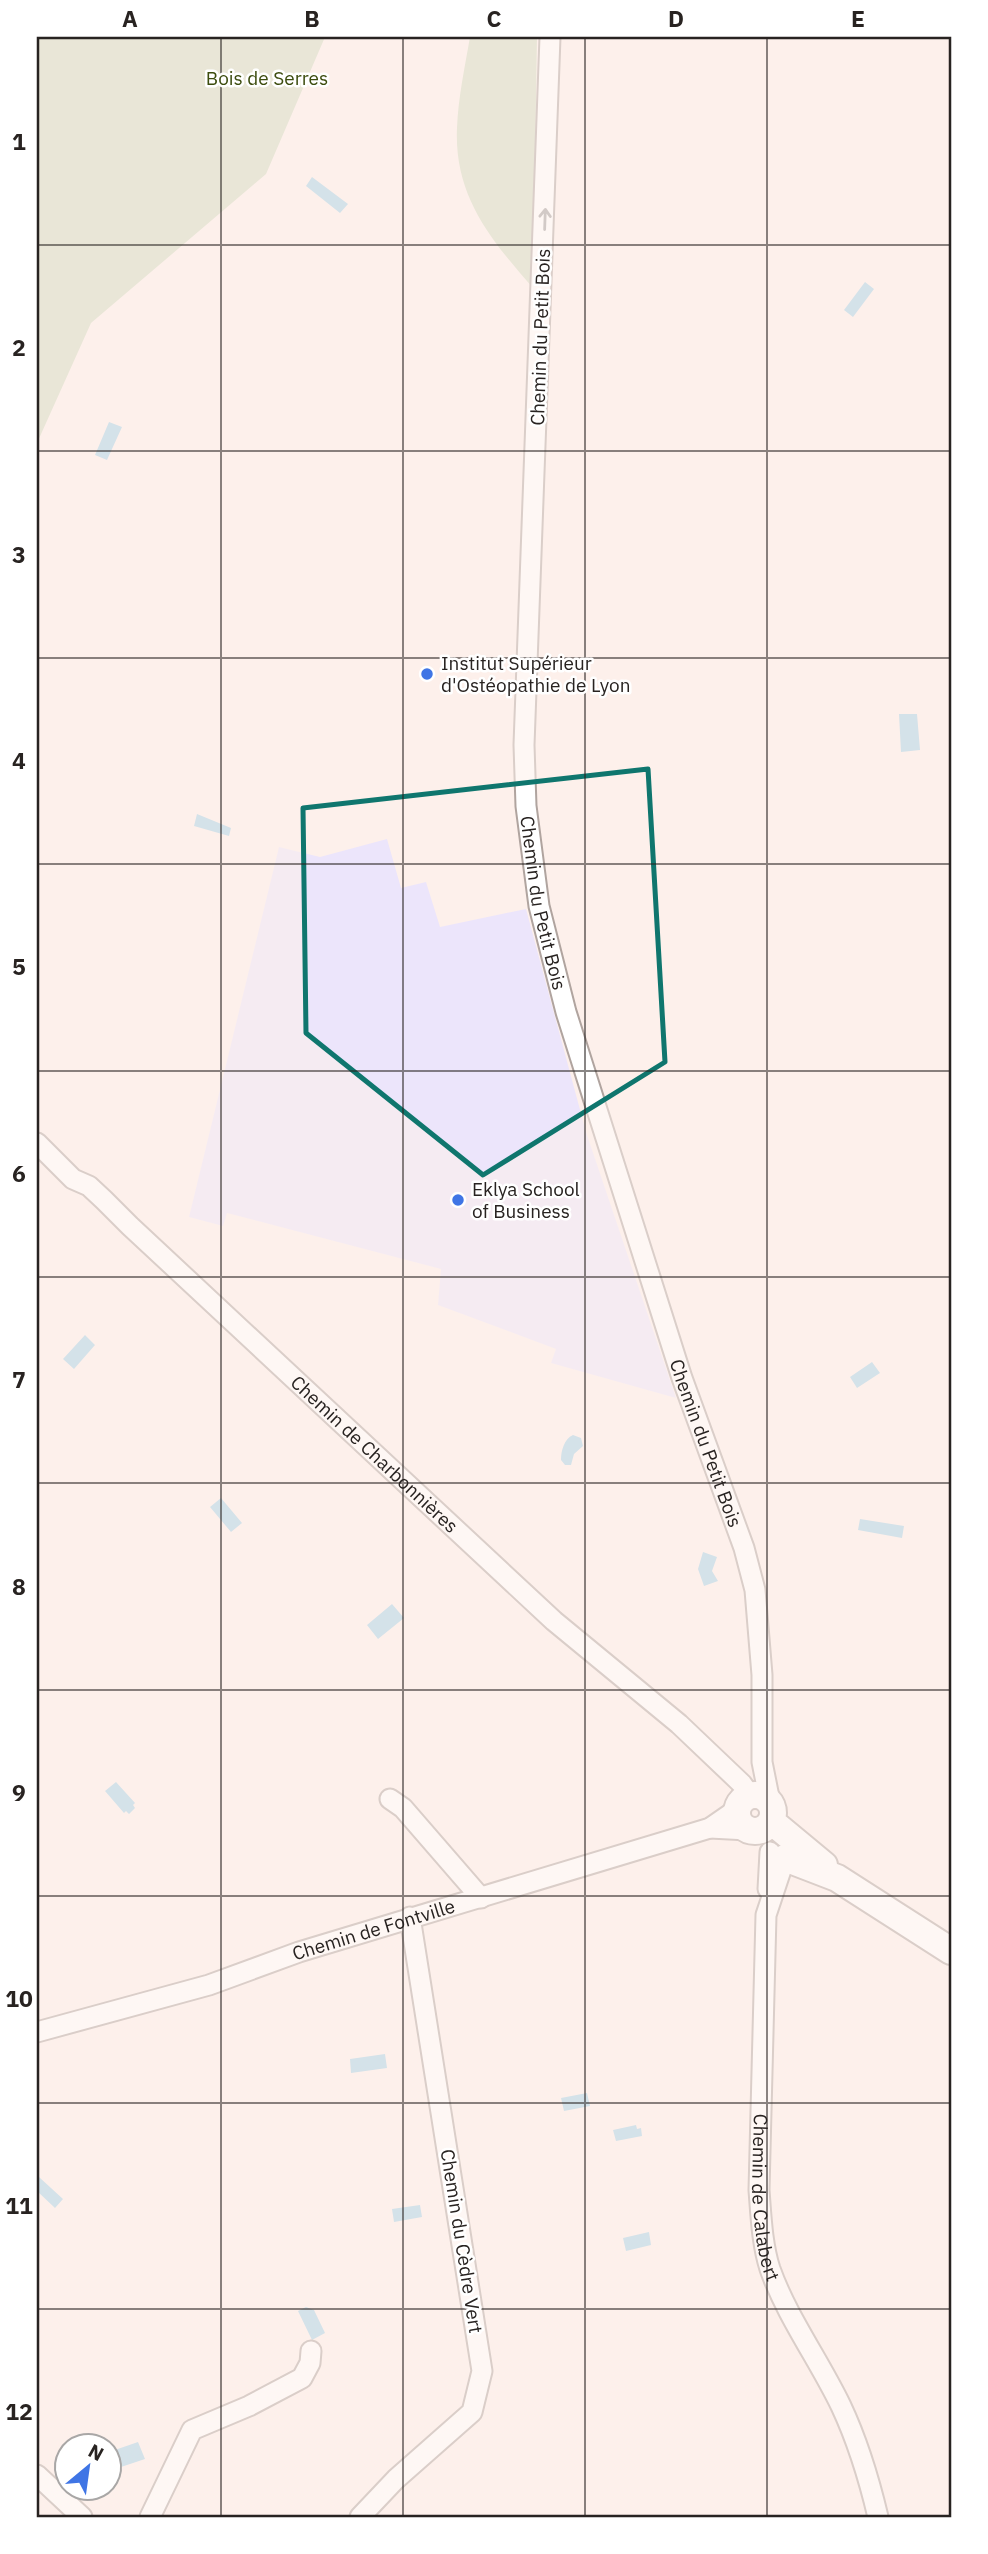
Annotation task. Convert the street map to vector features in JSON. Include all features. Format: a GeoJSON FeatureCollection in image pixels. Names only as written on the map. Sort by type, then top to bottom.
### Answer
{"type":"FeatureCollection","features":[{"type":"Feature","properties":{"kind":"street","name":"Chemin du Petit Bois"},"geometry":{"type":"LineString","coordinates":[[550,37],[524,745],[526,806],[539,906],[566,1012],[682,1378],[747,1558],[755,1590],[762,1675],[762,1821]]}},
{"type":"Feature","properties":{"kind":"street","name":"Chemin de Charbonnières"},"geometry":{"type":"LineString","coordinates":[[37,1143],[73,1179],[89,1186],[554,1621],[679,1724],[718,1760],[742,1784],[762,1821],[837,1878],[951,1951]]}},
{"type":"Feature","properties":{"kind":"street"},"geometry":{"type":"LineString","coordinates":[[390,1799],[403,1808],[481,1898]]}},
{"type":"Feature","properties":{"kind":"street","name":"Chemin de Fontville"},"geometry":{"type":"LineString","coordinates":[[37,2032],[209,1985],[299,1952],[606,1858],[710,1828],[762,1821]]}},
{"type":"Feature","properties":{"kind":"street","name":"Chemin de Calabert"},"geometry":{"type":"LineString","coordinates":[[762,1821],[766,1915],[759,2190],[765,2247],[782,2297],[841,2405],[862,2455],[878,2517]]}},
{"type":"Feature","properties":{"kind":"street","name":"Chemin du Cèdre Vert"},"geometry":{"type":"LineString","coordinates":[[360,2517],[396,2479],[472,2412],[482,2371],[410,1917]]}},
{"type":"Feature","properties":{"kind":"street"},"geometry":{"type":"LineString","coordinates":[[150,2517],[192,2430],[249,2406],[302,2378],[310,2363],[311,2351]]}},
{"type":"Feature","properties":{"kind":"street"},"geometry":{"type":"LineString","coordinates":[[37,2475],[82,2517]]}},
{"type":"Feature","properties":{"kind":"highlighted area"},"geometry":{"type":"Polygon","coordinates":[[[648,769],[665,1062],[483,1175],[306,1033],[303,808],[648,769]]]}},
{"type":"Feature","properties":{"kind":"shaded area"},"geometry":{"type":"Polygon","coordinates":[[[387,839],[401,888],[426,882],[440,927],[526,909],[586,1132],[676,1398],[551,1363],[556,1349],[438,1305],[441,1269],[227,1213],[223,1226],[189,1217],[279,847],[320,857],[387,839]]]}},
{"type":"Feature","properties":{"kind":"green space","name":"Bois de Serres"},"geometry":{"type":"Polygon","coordinates":[[[37,37],[325,37],[266,174],[91,323],[37,443],[37,37]]]}},
{"type":"Feature","properties":{"kind":"green space"},"geometry":{"type":"Polygon","coordinates":[[[470,37],[537,37],[533,288],[478,216],[462,175],[457,128],[470,37]]]}},
{"type":"Feature","properties":{"kind":"water"},"geometry":{"type":"Polygon","coordinates":[[[312,177],[348,204],[340,213],[306,186],[312,177]]]}},
{"type":"Feature","properties":{"kind":"water"},"geometry":{"type":"Polygon","coordinates":[[[865,282],[874,289],[853,317],[844,310],[865,282]]]}},
{"type":"Feature","properties":{"kind":"water"},"geometry":{"type":"Polygon","coordinates":[[[109,422],[122,427],[107,460],[95,455],[109,422]]]}},
{"type":"Feature","properties":{"kind":"water"},"geometry":{"type":"Polygon","coordinates":[[[899,714],[917,714],[920,750],[901,752],[899,714]]]}},
{"type":"Feature","properties":{"kind":"water"},"geometry":{"type":"Polygon","coordinates":[[[197,814],[231,828],[229,836],[194,826],[197,814]]]}},
{"type":"Feature","properties":{"kind":"water"},"geometry":{"type":"Polygon","coordinates":[[[85,1335],[95,1345],[74,1369],[63,1359],[85,1335]]]}},
{"type":"Feature","properties":{"kind":"water"},"geometry":{"type":"Polygon","coordinates":[[[872,1362],[880,1373],[857,1388],[850,1377],[872,1362]]]}},
{"type":"Feature","properties":{"kind":"water"},"geometry":{"type":"Polygon","coordinates":[[[573,1435],[581,1438],[583,1446],[574,1454],[571,1465],[565,1465],[561,1460],[562,1449],[567,1439],[573,1435]]]}},
{"type":"Feature","properties":{"kind":"water"},"geometry":{"type":"Polygon","coordinates":[[[221,1498],[242,1523],[231,1532],[210,1507],[221,1498]]]}},
{"type":"Feature","properties":{"kind":"water"},"geometry":{"type":"Polygon","coordinates":[[[860,1519],[904,1526],[902,1538],[858,1530],[860,1519]]]}},
{"type":"Feature","properties":{"kind":"water"},"geometry":{"type":"Polygon","coordinates":[[[703,1552],[717,1557],[712,1571],[718,1581],[704,1586],[698,1569],[703,1552]]]}},
{"type":"Feature","properties":{"kind":"water"},"geometry":{"type":"Polygon","coordinates":[[[392,1604],[404,1618],[378,1639],[367,1625],[392,1604]]]}},
{"type":"Feature","properties":{"kind":"water"},"geometry":{"type":"Polygon","coordinates":[[[116,1782],[135,1803],[135,1808],[129,1814],[126,1811],[124,1813],[105,1791],[116,1782]]]}},
{"type":"Feature","properties":{"kind":"water"},"geometry":{"type":"Polygon","coordinates":[[[385,2054],[387,2068],[351,2073],[350,2059],[385,2054]]]}},
{"type":"Feature","properties":{"kind":"water"},"geometry":{"type":"Polygon","coordinates":[[[587,2093],[590,2106],[564,2111],[561,2098],[587,2093]]]}},
{"type":"Feature","properties":{"kind":"water"},"geometry":{"type":"Polygon","coordinates":[[[636,2125],[637,2129],[641,2128],[642,2136],[616,2141],[613,2130],[636,2125]]]}},
{"type":"Feature","properties":{"kind":"water"},"geometry":{"type":"Polygon","coordinates":[[[39,2177],[63,2199],[55,2208],[37,2191],[39,2177]]]}},
{"type":"Feature","properties":{"kind":"water"},"geometry":{"type":"Polygon","coordinates":[[[420,2205],[422,2217],[394,2222],[392,2209],[420,2205]]]}},
{"type":"Feature","properties":{"kind":"water"},"geometry":{"type":"Polygon","coordinates":[[[649,2232],[651,2245],[626,2251],[623,2238],[649,2232]]]}},
{"type":"Feature","properties":{"kind":"water"},"geometry":{"type":"Polygon","coordinates":[[[306,2307],[314,2310],[325,2333],[312,2340],[298,2311],[306,2307]]]}},
{"type":"Feature","properties":{"kind":"water"},"geometry":{"type":"Polygon","coordinates":[[[138,2442],[145,2459],[122,2467],[122,2448],[138,2442]]]}},
{"type":"Feature","properties":{"kind":"place","name":"Institut Supérieur d'Ostéopathie de Lyon"},"geometry":{"type":"Point","coordinates":[427,674]}},
{"type":"Feature","properties":{"kind":"place","name":"Eklya School of Business"},"geometry":{"type":"Point","coordinates":[458,1200]}}]}
